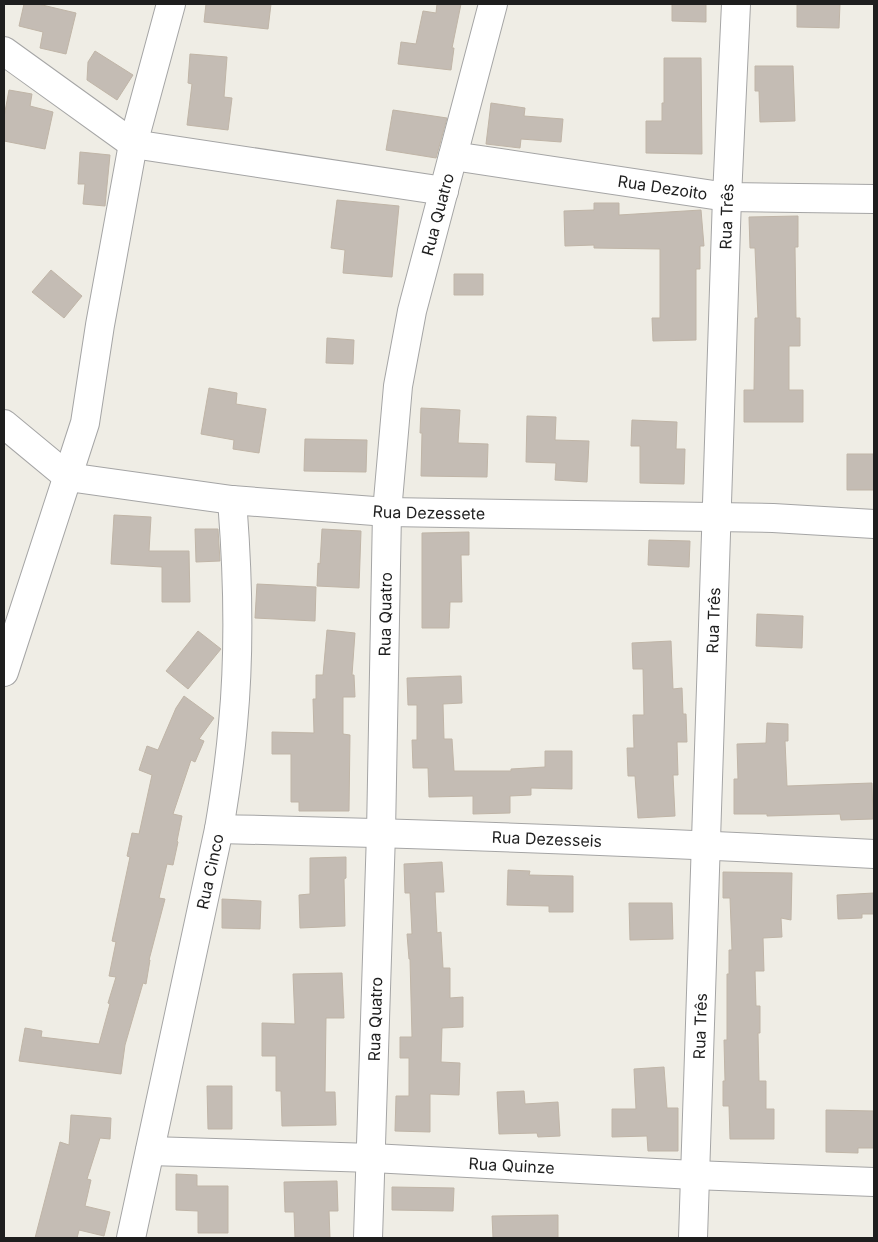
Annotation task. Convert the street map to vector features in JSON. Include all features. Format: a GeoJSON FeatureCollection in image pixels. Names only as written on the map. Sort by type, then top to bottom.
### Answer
{"type":"FeatureCollection","features":[{"type":"Feature","properties":{"kind":"street"},"geometry":{"type":"LineString","coordinates":[[4,672],[85,424],[132,144],[171,4]]}},
{"type":"Feature","properties":{"kind":"street","name":"Rua Quatro"},"geometry":{"type":"LineString","coordinates":[[368,1238],[381,833],[387,512],[398,386],[412,311],[493,4]]}},
{"type":"Feature","properties":{"kind":"street","name":"Rua Três"},"geometry":{"type":"LineString","coordinates":[[692,1238],[727,197],[736,4]]}},
{"type":"Feature","properties":{"kind":"street"},"geometry":{"type":"LineString","coordinates":[[4,51],[132,144],[444,191]]}},
{"type":"Feature","properties":{"kind":"street","name":"Rua Dezoito"},"geometry":{"type":"LineString","coordinates":[[453,156],[727,197],[874,199]]}},
{"type":"Feature","properties":{"kind":"street"},"geometry":{"type":"LineString","coordinates":[[4,424],[68,477]]}},
{"type":"Feature","properties":{"kind":"street","name":"Rua Dezessete"},"geometry":{"type":"LineString","coordinates":[[68,477],[232,500],[387,512],[717,516],[874,524]]}},
{"type":"Feature","properties":{"kind":"street","name":"Rua Cinco"},"geometry":{"type":"LineString","coordinates":[[131,1238],[219,830],[228,774],[234,722],[236,643],[236,556],[232,500]]}},
{"type":"Feature","properties":{"kind":"street","name":"Rua Dezesseis"},"geometry":{"type":"LineString","coordinates":[[219,830],[381,833],[706,845],[874,854]]}},
{"type":"Feature","properties":{"kind":"street","name":"Rua Quinze"},"geometry":{"type":"LineString","coordinates":[[150,1151],[372,1158],[694,1175],[874,1182]]}},
{"type":"Feature","properties":{"kind":"building"},"geometry":{"type":"Polygon","coordinates":[[[24,4],[38,4],[76,13],[66,54],[40,48],[43,32],[19,26],[24,4]]]}},
{"type":"Feature","properties":{"kind":"building"},"geometry":{"type":"Polygon","coordinates":[[[206,4],[271,4],[268,29],[204,22],[206,4]]]}},
{"type":"Feature","properties":{"kind":"building"},"geometry":{"type":"Polygon","coordinates":[[[437,4],[461,4],[452,48],[454,48],[451,70],[398,64],[401,42],[416,44],[423,11],[436,13],[437,4]]]}},
{"type":"Feature","properties":{"kind":"building"},"geometry":{"type":"Polygon","coordinates":[[[672,4],[706,4],[706,22],[672,21],[672,4]]]}},
{"type":"Feature","properties":{"kind":"building"},"geometry":{"type":"Polygon","coordinates":[[[797,4],[840,4],[839,28],[797,27],[797,4]]]}},
{"type":"Feature","properties":{"kind":"building"},"geometry":{"type":"Polygon","coordinates":[[[95,51],[133,75],[117,100],[87,80],[88,62],[95,51]]]}},
{"type":"Feature","properties":{"kind":"building"},"geometry":{"type":"Polygon","coordinates":[[[190,54],[227,57],[224,97],[232,98],[228,130],[187,125],[192,84],[188,83],[190,54]]]}},
{"type":"Feature","properties":{"kind":"building"},"geometry":{"type":"Polygon","coordinates":[[[664,58],[701,58],[702,154],[646,153],[646,121],[662,121],[664,58]]]}},
{"type":"Feature","properties":{"kind":"building"},"geometry":{"type":"Polygon","coordinates":[[[755,66],[793,66],[795,121],[760,122],[759,91],[755,91],[755,66]]]}},
{"type":"Feature","properties":{"kind":"building"},"geometry":{"type":"Polygon","coordinates":[[[9,90],[32,94],[30,106],[53,112],[45,149],[4,141],[4,117],[9,90]]]}},
{"type":"Feature","properties":{"kind":"building"},"geometry":{"type":"Polygon","coordinates":[[[491,103],[525,108],[524,116],[563,119],[561,142],[521,139],[520,148],[486,144],[491,103]]]}},
{"type":"Feature","properties":{"kind":"building"},"geometry":{"type":"Polygon","coordinates":[[[393,110],[447,118],[436,158],[386,150],[393,110]]]}},
{"type":"Feature","properties":{"kind":"building"},"geometry":{"type":"Polygon","coordinates":[[[80,152],[110,155],[105,206],[83,204],[85,184],[78,184],[80,152]]]}},
{"type":"Feature","properties":{"kind":"building"},"geometry":{"type":"Polygon","coordinates":[[[337,200],[399,206],[392,277],[343,273],[345,250],[331,248],[337,200]]]}},
{"type":"Feature","properties":{"kind":"building"},"geometry":{"type":"Polygon","coordinates":[[[594,203],[619,203],[619,215],[701,210],[704,246],[700,246],[700,269],[696,269],[696,340],[653,341],[652,318],[660,318],[660,249],[594,248],[594,245],[565,246],[564,211],[594,210],[594,203]]]}},
{"type":"Feature","properties":{"kind":"building"},"geometry":{"type":"Polygon","coordinates":[[[798,216],[798,247],[795,247],[796,318],[800,318],[800,346],[789,346],[789,390],[803,390],[803,422],[744,422],[744,390],[754,390],[755,318],[758,318],[755,248],[750,248],[749,217],[798,216]]]}},
{"type":"Feature","properties":{"kind":"building"},"geometry":{"type":"Polygon","coordinates":[[[51,270],[82,296],[64,318],[32,292],[51,270]]]}},
{"type":"Feature","properties":{"kind":"building"},"geometry":{"type":"Polygon","coordinates":[[[454,274],[483,274],[483,295],[454,295],[454,274]]]}},
{"type":"Feature","properties":{"kind":"building"},"geometry":{"type":"Polygon","coordinates":[[[327,338],[354,340],[353,364],[326,363],[327,338]]]}},
{"type":"Feature","properties":{"kind":"building"},"geometry":{"type":"Polygon","coordinates":[[[209,388],[237,393],[236,404],[266,409],[259,453],[233,449],[234,440],[201,434],[209,388]]]}},
{"type":"Feature","properties":{"kind":"building"},"geometry":{"type":"Polygon","coordinates":[[[421,408],[460,410],[458,443],[488,444],[487,477],[421,476],[421,408]]]}},
{"type":"Feature","properties":{"kind":"building"},"geometry":{"type":"Polygon","coordinates":[[[527,416],[556,417],[555,440],[589,441],[587,482],[555,480],[556,463],[526,462],[527,416]]]}},
{"type":"Feature","properties":{"kind":"building"},"geometry":{"type":"Polygon","coordinates":[[[632,420],[677,422],[676,449],[685,449],[684,484],[640,483],[640,446],[631,446],[632,420]]]}},
{"type":"Feature","properties":{"kind":"building"},"geometry":{"type":"Polygon","coordinates":[[[305,439],[367,440],[366,472],[304,471],[305,439]]]}},
{"type":"Feature","properties":{"kind":"building"},"geometry":{"type":"Polygon","coordinates":[[[847,454],[874,454],[874,490],[847,490],[847,454]]]}},
{"type":"Feature","properties":{"kind":"building"},"geometry":{"type":"Polygon","coordinates":[[[114,515],[151,517],[149,551],[189,551],[190,602],[162,602],[162,567],[111,564],[114,515]]]}},
{"type":"Feature","properties":{"kind":"building"},"geometry":{"type":"Polygon","coordinates":[[[195,529],[218,529],[220,561],[196,562],[195,529]]]}},
{"type":"Feature","properties":{"kind":"building"},"geometry":{"type":"Polygon","coordinates":[[[322,529],[361,531],[359,588],[317,586],[322,529]]]}},
{"type":"Feature","properties":{"kind":"building"},"geometry":{"type":"Polygon","coordinates":[[[469,532],[469,555],[461,555],[462,602],[450,602],[449,628],[422,628],[422,533],[469,532]]]}},
{"type":"Feature","properties":{"kind":"building"},"geometry":{"type":"Polygon","coordinates":[[[649,540],[690,541],[689,567],[648,565],[649,540]]]}},
{"type":"Feature","properties":{"kind":"building"},"geometry":{"type":"Polygon","coordinates":[[[257,584],[316,587],[315,621],[255,618],[257,584]]]}},
{"type":"Feature","properties":{"kind":"building"},"geometry":{"type":"Polygon","coordinates":[[[757,614],[803,616],[802,648],[756,646],[757,614]]]}},
{"type":"Feature","properties":{"kind":"building"},"geometry":{"type":"Polygon","coordinates":[[[327,630],[355,633],[352,675],[354,675],[355,697],[343,697],[343,734],[350,735],[349,811],[299,811],[299,802],[291,802],[291,754],[272,754],[272,732],[314,733],[313,699],[316,699],[316,675],[323,675],[327,630]]]}},
{"type":"Feature","properties":{"kind":"building"},"geometry":{"type":"Polygon","coordinates":[[[198,631],[221,649],[188,689],[166,671],[198,631]]]}},
{"type":"Feature","properties":{"kind":"building"},"geometry":{"type":"Polygon","coordinates":[[[671,641],[673,689],[682,688],[683,714],[686,714],[687,742],[677,742],[678,775],[673,775],[675,816],[638,818],[635,776],[628,776],[627,748],[634,748],[633,715],[644,715],[643,669],[633,669],[632,643],[671,641]]]}},
{"type":"Feature","properties":{"kind":"building"},"geometry":{"type":"Polygon","coordinates":[[[461,676],[462,703],[443,704],[444,739],[452,739],[454,771],[511,771],[511,769],[545,767],[545,751],[572,751],[572,789],[531,788],[531,795],[510,796],[510,813],[473,814],[473,796],[429,797],[428,768],[413,768],[412,740],[417,740],[417,705],[408,705],[407,678],[461,676]]]}},
{"type":"Feature","properties":{"kind":"building"},"geometry":{"type":"Polygon","coordinates":[[[184,696],[214,718],[199,739],[204,741],[195,762],[191,760],[173,814],[182,816],[178,842],[173,865],[167,864],[159,898],[165,899],[149,960],[146,984],[143,983],[125,1045],[121,1074],[19,1061],[25,1028],[42,1031],[41,1037],[99,1044],[116,977],[109,976],[116,942],[112,941],[130,857],[127,856],[132,833],[139,834],[152,775],[139,770],[147,746],[158,750],[176,708],[184,696]]]}},
{"type":"Feature","properties":{"kind":"building"},"geometry":{"type":"Polygon","coordinates":[[[767,723],[788,724],[788,741],[785,741],[787,786],[872,783],[873,819],[841,820],[840,814],[767,816],[767,814],[734,814],[734,779],[738,779],[737,744],[766,743],[767,723]]]}},
{"type":"Feature","properties":{"kind":"building"},"geometry":{"type":"Polygon","coordinates":[[[346,857],[346,878],[344,879],[345,926],[300,928],[299,895],[310,894],[310,858],[346,857]]]}},
{"type":"Feature","properties":{"kind":"building"},"geometry":{"type":"Polygon","coordinates":[[[442,862],[444,892],[435,892],[437,933],[441,932],[443,968],[450,968],[450,998],[463,997],[463,1027],[442,1028],[441,1062],[460,1063],[459,1095],[430,1094],[430,1132],[395,1131],[396,1096],[409,1096],[409,1058],[400,1058],[400,1037],[412,1037],[410,959],[407,934],[412,934],[410,893],[405,893],[404,864],[442,862]]]}},
{"type":"Feature","properties":{"kind":"building"},"geometry":{"type":"Polygon","coordinates":[[[508,870],[530,871],[529,875],[573,876],[573,912],[549,912],[549,906],[507,905],[508,870]]]}},
{"type":"Feature","properties":{"kind":"building"},"geometry":{"type":"Polygon","coordinates":[[[723,872],[792,873],[791,920],[781,918],[782,937],[763,938],[764,971],[755,971],[756,1006],[760,1006],[760,1033],[758,1033],[759,1081],[766,1081],[766,1109],[774,1109],[774,1139],[730,1139],[729,1106],[723,1106],[723,1081],[725,1081],[724,1040],[727,1040],[727,974],[729,974],[729,950],[732,950],[730,898],[723,898],[723,872]]]}},
{"type":"Feature","properties":{"kind":"building"},"geometry":{"type":"Polygon","coordinates":[[[874,893],[874,914],[862,914],[862,918],[838,919],[837,895],[874,893]]]}},
{"type":"Feature","properties":{"kind":"building"},"geometry":{"type":"Polygon","coordinates":[[[222,899],[261,901],[260,929],[222,928],[222,899]]]}},
{"type":"Feature","properties":{"kind":"building"},"geometry":{"type":"Polygon","coordinates":[[[629,903],[672,903],[673,939],[630,940],[629,903]]]}},
{"type":"Feature","properties":{"kind":"building"},"geometry":{"type":"Polygon","coordinates":[[[342,973],[344,1018],[326,1018],[325,1092],[335,1092],[336,1125],[282,1126],[281,1091],[276,1091],[276,1056],[262,1056],[262,1023],[295,1024],[293,974],[342,973]]]}},
{"type":"Feature","properties":{"kind":"building"},"geometry":{"type":"Polygon","coordinates":[[[664,1067],[667,1108],[678,1108],[678,1151],[648,1151],[647,1136],[612,1137],[612,1109],[636,1109],[634,1069],[664,1067]]]}},
{"type":"Feature","properties":{"kind":"building"},"geometry":{"type":"Polygon","coordinates":[[[207,1086],[232,1086],[232,1129],[208,1129],[207,1086]]]}},
{"type":"Feature","properties":{"kind":"building"},"geometry":{"type":"Polygon","coordinates":[[[524,1091],[525,1104],[558,1102],[560,1136],[538,1137],[537,1133],[499,1134],[497,1092],[524,1091]]]}},
{"type":"Feature","properties":{"kind":"building"},"geometry":{"type":"Polygon","coordinates":[[[826,1110],[874,1111],[874,1148],[858,1148],[858,1153],[826,1152],[826,1110]]]}},
{"type":"Feature","properties":{"kind":"building"},"geometry":{"type":"Polygon","coordinates":[[[71,1115],[111,1118],[110,1139],[100,1138],[87,1179],[91,1180],[85,1206],[110,1212],[104,1236],[79,1230],[77,1238],[35,1238],[60,1142],[69,1145],[71,1115]]]}},
{"type":"Feature","properties":{"kind":"building"},"geometry":{"type":"Polygon","coordinates":[[[176,1174],[197,1175],[197,1186],[228,1186],[228,1233],[198,1233],[198,1211],[176,1210],[176,1174]]]}},
{"type":"Feature","properties":{"kind":"building"},"geometry":{"type":"Polygon","coordinates":[[[337,1181],[338,1211],[329,1211],[330,1238],[295,1238],[294,1212],[285,1212],[284,1182],[337,1181]]]}},
{"type":"Feature","properties":{"kind":"building"},"geometry":{"type":"Polygon","coordinates":[[[392,1187],[454,1188],[453,1211],[392,1210],[392,1187]]]}},
{"type":"Feature","properties":{"kind":"building"},"geometry":{"type":"Polygon","coordinates":[[[558,1215],[558,1238],[493,1238],[492,1216],[558,1215]]]}}]}
